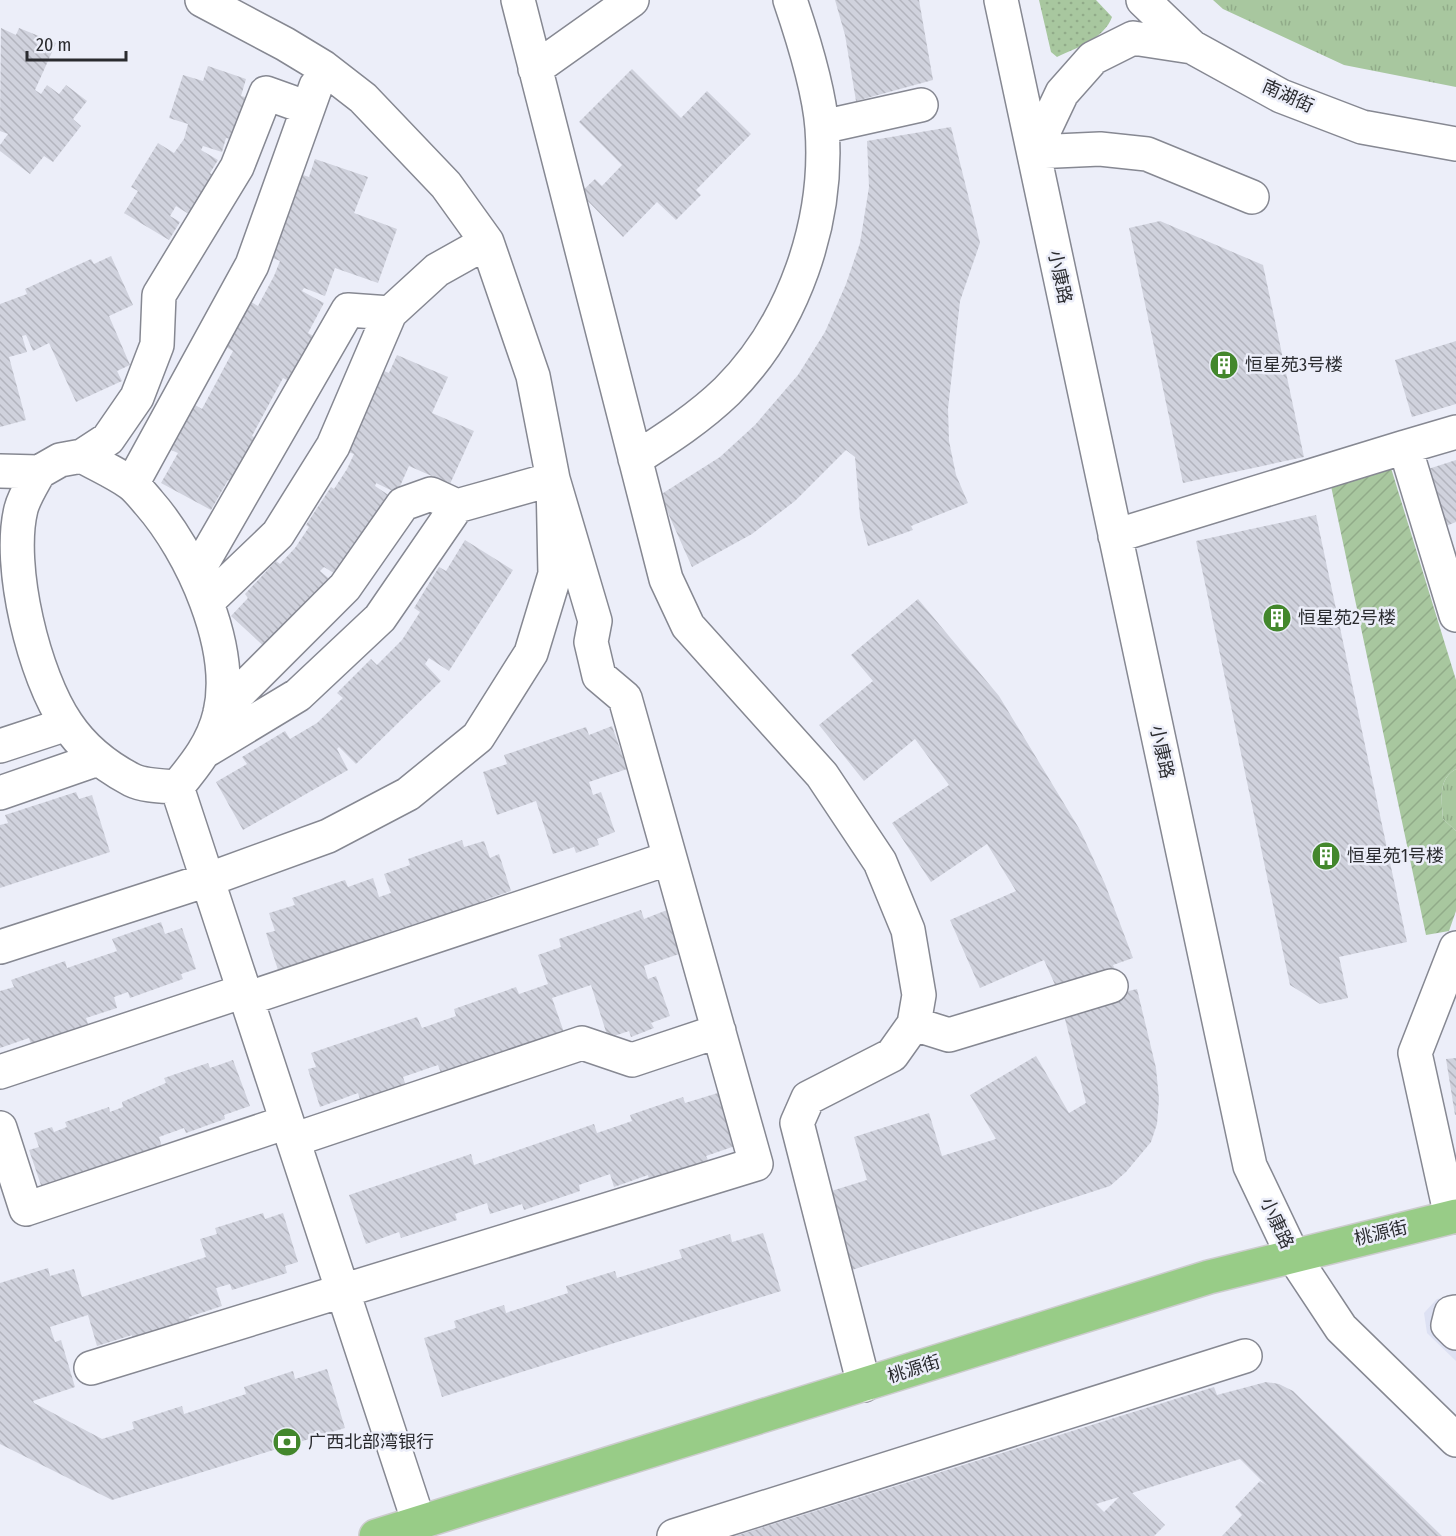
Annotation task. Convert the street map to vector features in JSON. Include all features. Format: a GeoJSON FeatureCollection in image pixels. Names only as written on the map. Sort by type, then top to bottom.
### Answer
{"type":"FeatureCollection","features":[{"type":"Feature","properties":{"kind":"main road","name":"桃源街"},"geometry":{"type":"LineString","coordinates":[[376,1536],[1209,1277],[1292,1254],[1454,1216]]}},
{"type":"Feature","properties":{"kind":"street"},"geometry":{"type":"LineString","coordinates":[[91,1368],[756,1164],[625,698],[599,676],[591,642],[595,621],[553,479],[533,376],[487,242],[446,185],[363,98],[323,67],[285,44],[201,0]]}},
{"type":"Feature","properties":{"kind":"street"},"geometry":{"type":"LineString","coordinates":[[518,0],[666,579],[688,626],[822,775],[880,862],[908,930],[919,994],[914,1024],[892,1055],[808,1098],[797,1123],[864,1384]]}},
{"type":"Feature","properties":{"kind":"street"},"geometry":{"type":"LineString","coordinates":[[536,69],[632,0]]}},
{"type":"Feature","properties":{"kind":"street"},"geometry":{"type":"LineString","coordinates":[[635,459],[684,429],[728,390],[764,346],[793,296],[814,230],[822,185],[822,127],[804,39],[790,0]]}},
{"type":"Feature","properties":{"kind":"street","name":"小康路"},"geometry":{"type":"LineString","coordinates":[[1001,0],[1250,1166],[1292,1254],[1341,1328],[1456,1440]]}},
{"type":"Feature","properties":{"kind":"street","name":"南湖街"},"geometry":{"type":"LineString","coordinates":[[1143,0],[1192,46],[1281,96],[1362,127],[1456,144]]}},
{"type":"Feature","properties":{"kind":"street"},"geometry":{"type":"LineString","coordinates":[[1192,46],[1133,38],[1093,58],[1062,93],[1034,152],[1100,149],[1147,154],[1252,197]]}},
{"type":"Feature","properties":{"kind":"street"},"geometry":{"type":"LineString","coordinates":[[132,484],[252,265],[323,67]]}},
{"type":"Feature","properties":{"kind":"street"},"geometry":{"type":"LineString","coordinates":[[0,471],[39,472],[60,460],[82,456],[108,439],[137,397],[157,345],[159,295],[237,167],[266,93],[308,108]]}},
{"type":"Feature","properties":{"kind":"street"},"geometry":{"type":"LineString","coordinates":[[822,127],[921,105]]}},
{"type":"Feature","properties":{"kind":"street"},"geometry":{"type":"LineString","coordinates":[[202,588],[278,534],[333,446],[390,313],[437,270],[487,242]]}},
{"type":"Feature","properties":{"kind":"street"},"geometry":{"type":"LineString","coordinates":[[202,588],[348,310],[390,313]]}},
{"type":"Feature","properties":{"kind":"street"},"geometry":{"type":"LineString","coordinates":[[1116,536],[1456,432]]}},
{"type":"Feature","properties":{"kind":"street"},"geometry":{"type":"LineString","coordinates":[[1406,447],[1447,554],[1456,615]]}},
{"type":"Feature","properties":{"kind":"street"},"geometry":{"type":"LineString","coordinates":[[82,456],[132,484],[168,525],[202,588],[222,671],[220,712],[207,750],[177,788]]}},
{"type":"Feature","properties":{"kind":"street"},"geometry":{"type":"LineString","coordinates":[[39,472],[21,508],[9,567],[42,675],[67,724],[98,759],[135,782],[177,788]]}},
{"type":"Feature","properties":{"kind":"street"},"geometry":{"type":"LineString","coordinates":[[207,750],[298,694],[380,618],[457,506],[553,479]]}},
{"type":"Feature","properties":{"kind":"street"},"geometry":{"type":"LineString","coordinates":[[0,947],[207,880],[328,836],[408,794],[478,737],[531,654],[555,574],[553,479]]}},
{"type":"Feature","properties":{"kind":"street"},"geometry":{"type":"LineString","coordinates":[[220,712],[345,587],[403,504],[431,494],[457,506]]}},
{"type":"Feature","properties":{"kind":"street"},"geometry":{"type":"LineString","coordinates":[[0,746],[67,724]]}},
{"type":"Feature","properties":{"kind":"street"},"geometry":{"type":"LineString","coordinates":[[0,793],[98,759]]}},
{"type":"Feature","properties":{"kind":"street"},"geometry":{"type":"LineString","coordinates":[[177,788],[419,1523]]}},
{"type":"Feature","properties":{"kind":"street"},"geometry":{"type":"LineString","coordinates":[[0,1072],[670,858]]}},
{"type":"Feature","properties":{"kind":"street"},"geometry":{"type":"LineString","coordinates":[[1454,959],[1415,1053],[1454,1216]]}},
{"type":"Feature","properties":{"kind":"street"},"geometry":{"type":"LineString","coordinates":[[914,1024],[949,1035],[1111,986]]}},
{"type":"Feature","properties":{"kind":"street"},"geometry":{"type":"LineString","coordinates":[[0,1128],[26,1209],[582,1043],[632,1060],[718,1031]]}},
{"type":"Feature","properties":{"kind":"street"},"geometry":{"type":"LineString","coordinates":[[1456,1312],[1451,1313],[1448,1326],[1456,1333]]}},
{"type":"Feature","properties":{"kind":"street"},"geometry":{"type":"LineString","coordinates":[[674,1536],[1245,1356]]}},
{"type":"Feature","properties":{"kind":"shaded area"},"geometry":{"type":"Polygon","coordinates":[[[1456,1296],[1456,1361],[1427,1333],[1424,1313],[1437,1299],[1456,1296]]]}},
{"type":"Feature","properties":{"kind":"green space"},"geometry":{"type":"Polygon","coordinates":[[[1039,0],[1096,0],[1112,17],[1108,25],[1096,37],[1057,57],[1051,52],[1039,0]]]}},
{"type":"Feature","properties":{"kind":"green space"},"geometry":{"type":"Polygon","coordinates":[[[1213,0],[1456,0],[1456,87],[1344,65],[1223,9],[1213,0]]]}},
{"type":"Feature","properties":{"kind":"green space"},"geometry":{"type":"Polygon","coordinates":[[[1391,468],[1456,680],[1456,769],[1450,773],[1443,784],[1442,798],[1443,819],[1456,831],[1456,911],[1449,931],[1426,935],[1331,486],[1391,468]]]}},
{"type":"Feature","properties":{"kind":"green space"},"geometry":{"type":"Polygon","coordinates":[[[1456,769],[1456,831],[1443,819],[1442,791],[1446,778],[1456,769]]]}},
{"type":"Feature","properties":{"kind":"building"},"geometry":{"type":"Polygon","coordinates":[[[835,0],[919,0],[933,80],[856,101],[845,35],[835,0]]]}},
{"type":"Feature","properties":{"kind":"building"},"geometry":{"type":"Polygon","coordinates":[[[1,28],[16,35],[19,28],[56,43],[35,90],[41,94],[47,85],[59,94],[66,85],[87,101],[73,119],[81,126],[53,162],[44,156],[30,174],[0,151],[0,145],[8,134],[0,131],[1,28]]]}},
{"type":"Feature","properties":{"kind":"building"},"geometry":{"type":"Polygon","coordinates":[[[208,66],[246,79],[241,96],[249,98],[234,140],[226,138],[222,152],[203,146],[201,150],[218,160],[210,173],[216,177],[192,216],[176,206],[170,216],[180,222],[169,240],[124,213],[138,191],[131,187],[158,143],[174,153],[184,139],[188,124],[169,118],[183,75],[203,81],[208,66]]]}},
{"type":"Feature","properties":{"kind":"building"},"geometry":{"type":"Polygon","coordinates":[[[632,69],[681,118],[707,91],[751,134],[696,190],[701,195],[676,220],[657,202],[623,237],[580,193],[595,179],[602,186],[622,165],[579,122],[632,69]]]}},
{"type":"Feature","properties":{"kind":"building"},"geometry":{"type":"Polygon","coordinates":[[[951,127],[980,243],[960,301],[948,409],[949,441],[956,475],[968,503],[911,526],[913,530],[868,546],[860,516],[855,457],[846,450],[795,501],[752,534],[692,567],[660,495],[720,457],[755,425],[798,375],[825,332],[846,284],[860,243],[869,187],[867,141],[951,127]]]}},
{"type":"Feature","properties":{"kind":"building"},"geometry":{"type":"Polygon","coordinates":[[[315,159],[368,177],[354,213],[397,229],[378,283],[335,268],[325,296],[304,288],[302,291],[324,303],[308,333],[315,337],[291,382],[283,378],[252,436],[260,440],[235,484],[228,480],[211,510],[161,483],[178,453],[171,450],[195,405],[202,409],[233,351],[226,347],[251,302],[258,306],[274,276],[280,261],[273,258],[303,175],[309,177],[315,159]]]}},
{"type":"Feature","properties":{"kind":"building"},"geometry":{"type":"Polygon","coordinates":[[[1160,221],[1263,265],[1304,457],[1183,483],[1129,228],[1160,221]]]}},
{"type":"Feature","properties":{"kind":"building"},"geometry":{"type":"Polygon","coordinates":[[[111,256],[133,305],[109,316],[130,365],[117,371],[122,381],[76,402],[49,343],[33,351],[26,335],[22,336],[27,352],[9,357],[26,420],[0,427],[0,304],[27,294],[25,289],[91,259],[94,264],[111,256]]]}},
{"type":"Feature","properties":{"kind":"building"},"geometry":{"type":"Polygon","coordinates":[[[1456,341],[1456,404],[1412,417],[1395,360],[1456,341]]]}},
{"type":"Feature","properties":{"kind":"building"},"geometry":{"type":"Polygon","coordinates":[[[397,355],[448,377],[432,413],[474,431],[450,484],[409,466],[397,493],[376,483],[375,486],[390,496],[337,575],[324,567],[320,571],[333,582],[269,651],[231,616],[248,598],[245,594],[276,561],[280,564],[295,548],[309,527],[306,525],[331,487],[334,489],[347,469],[354,454],[348,452],[384,371],[389,373],[397,355]]]}},
{"type":"Feature","properties":{"kind":"building"},"geometry":{"type":"Polygon","coordinates":[[[1456,460],[1456,522],[1446,526],[1428,469],[1456,460]]]}},
{"type":"Feature","properties":{"kind":"building"},"geometry":{"type":"Polygon","coordinates":[[[1316,515],[1407,942],[1339,957],[1348,998],[1320,1004],[1290,985],[1196,541],[1316,515]]]}},
{"type":"Feature","properties":{"kind":"building"},"geometry":{"type":"Polygon","coordinates":[[[465,540],[513,570],[449,671],[429,658],[425,664],[441,681],[356,764],[339,747],[337,749],[348,770],[243,830],[216,782],[247,764],[242,757],[285,731],[290,739],[317,723],[343,698],[337,693],[371,659],[377,665],[402,640],[420,612],[414,608],[439,567],[446,571],[465,540]]]}},
{"type":"Feature","properties":{"kind":"building"},"geometry":{"type":"Polygon","coordinates":[[[918,599],[999,696],[1080,830],[1105,884],[1133,958],[1113,965],[1116,972],[1060,996],[1044,960],[980,988],[950,920],[1016,891],[987,844],[931,882],[892,823],[949,785],[915,739],[864,781],[819,725],[873,681],[851,655],[918,599]]]}},
{"type":"Feature","properties":{"kind":"building"},"geometry":{"type":"Polygon","coordinates":[[[612,726],[627,769],[589,782],[593,795],[601,792],[615,832],[597,839],[599,845],[576,853],[574,847],[553,854],[536,801],[497,815],[483,772],[507,764],[504,755],[586,727],[589,735],[612,726]]]}},
{"type":"Feature","properties":{"kind":"building"},"geometry":{"type":"Polygon","coordinates":[[[76,792],[79,799],[92,795],[110,852],[0,888],[0,825],[8,823],[5,815],[76,792]]]}},
{"type":"Feature","properties":{"kind":"building"},"geometry":{"type":"Polygon","coordinates":[[[462,840],[464,847],[484,841],[490,858],[499,854],[511,891],[482,901],[483,906],[428,924],[426,920],[366,940],[368,945],[313,963],[311,959],[278,970],[266,933],[275,931],[269,913],[295,905],[292,898],[345,880],[348,887],[373,878],[379,897],[391,893],[384,874],[410,865],[408,859],[462,840]]]}},
{"type":"Feature","properties":{"kind":"building"},"geometry":{"type":"Polygon","coordinates":[[[641,910],[644,919],[667,910],[682,953],[644,966],[648,979],[656,976],[670,1016],[651,1023],[654,1028],[631,1037],[629,1031],[608,1038],[591,985],[552,998],[566,1038],[444,1081],[438,1065],[403,1077],[406,1086],[361,1102],[358,1093],[320,1107],[308,1069],[316,1067],[311,1053],[417,1017],[422,1028],[456,1016],[454,1009],[516,987],[519,994],[548,984],[538,955],[561,947],[559,939],[641,910]]]}},
{"type":"Feature","properties":{"kind":"building"},"geometry":{"type":"Polygon","coordinates":[[[161,922],[165,934],[182,928],[196,969],[181,974],[183,979],[130,998],[128,992],[114,997],[117,1008],[86,1018],[88,1024],[31,1044],[29,1038],[0,1048],[0,991],[14,987],[11,980],[65,961],[67,968],[117,951],[112,939],[161,922]]]}},
{"type":"Feature","properties":{"kind":"building"},"geometry":{"type":"Polygon","coordinates":[[[1137,989],[1156,1068],[1159,1099],[1157,1124],[1151,1142],[1126,1172],[1110,1186],[852,1270],[828,1192],[867,1180],[854,1137],[929,1113],[942,1156],[996,1139],[970,1095],[1036,1056],[1069,1113],[1086,1103],[1062,1007],[1137,989]]]}},
{"type":"Feature","properties":{"kind":"building"},"geometry":{"type":"Polygon","coordinates":[[[1456,1058],[1456,1115],[1455,1115],[1446,1059],[1456,1058]]]}},
{"type":"Feature","properties":{"kind":"building"},"geometry":{"type":"Polygon","coordinates":[[[233,1060],[250,1106],[224,1115],[225,1119],[186,1133],[184,1128],[159,1137],[162,1147],[42,1188],[29,1150],[39,1147],[34,1133],[52,1127],[54,1132],[67,1127],[65,1122],[109,1107],[110,1112],[123,1107],[122,1102],[166,1083],[164,1078],[208,1063],[210,1068],[233,1060]]]}},
{"type":"Feature","properties":{"kind":"building"},"geometry":{"type":"Polygon","coordinates":[[[721,1092],[738,1145],[706,1156],[708,1160],[649,1180],[648,1175],[614,1187],[610,1174],[579,1185],[580,1191],[524,1210],[522,1204],[490,1214],[487,1203],[455,1214],[457,1220],[401,1238],[399,1232],[366,1244],[349,1195],[471,1154],[474,1165],[594,1124],[597,1133],[632,1121],[630,1115],[683,1097],[685,1103],[721,1092]]]}},
{"type":"Feature","properties":{"kind":"building"},"geometry":{"type":"Polygon","coordinates":[[[263,1213],[265,1219],[283,1213],[298,1262],[285,1266],[287,1273],[232,1290],[230,1284],[216,1288],[222,1306],[189,1317],[191,1325],[134,1343],[132,1335],[97,1346],[88,1315],[50,1327],[55,1342],[61,1340],[75,1387],[33,1401],[102,1439],[134,1429],[132,1422],[182,1406],[184,1414],[246,1394],[244,1387],[293,1371],[295,1379],[327,1369],[345,1428],[112,1500],[0,1444],[0,1283],[48,1268],[50,1276],[74,1269],[82,1297],[206,1257],[200,1239],[217,1234],[215,1228],[263,1213]]]}},
{"type":"Feature","properties":{"kind":"building"},"geometry":{"type":"Polygon","coordinates":[[[763,1233],[781,1291],[442,1397],[424,1338],[456,1328],[454,1321],[504,1305],[506,1313],[568,1293],[566,1286],[615,1271],[617,1278],[682,1258],[679,1250],[730,1234],[732,1242],[763,1233]]]}},
{"type":"Feature","properties":{"kind":"building"},"geometry":{"type":"Polygon","coordinates":[[[1266,1382],[1279,1384],[1293,1391],[1442,1536],[1222,1536],[1242,1515],[1235,1507],[1260,1481],[1266,1485],[1240,1459],[1132,1493],[1165,1525],[1154,1536],[735,1536],[1214,1387],[1217,1395],[1266,1382]],[[1119,1497],[1096,1504],[1104,1512],[1119,1497]]]}},
{"type":"Feature","properties":{"kind":"place","name":"恒星苑3号楼"},"geometry":{"type":"Point","coordinates":[1224,365]}},
{"type":"Feature","properties":{"kind":"place","name":"恒星苑2号楼"},"geometry":{"type":"Point","coordinates":[1277,618]}},
{"type":"Feature","properties":{"kind":"place","name":"恒星苑1号楼"},"geometry":{"type":"Point","coordinates":[1326,856]}},
{"type":"Feature","properties":{"kind":"place","name":"广西北部湾银行"},"geometry":{"type":"Point","coordinates":[287,1442]}}]}
